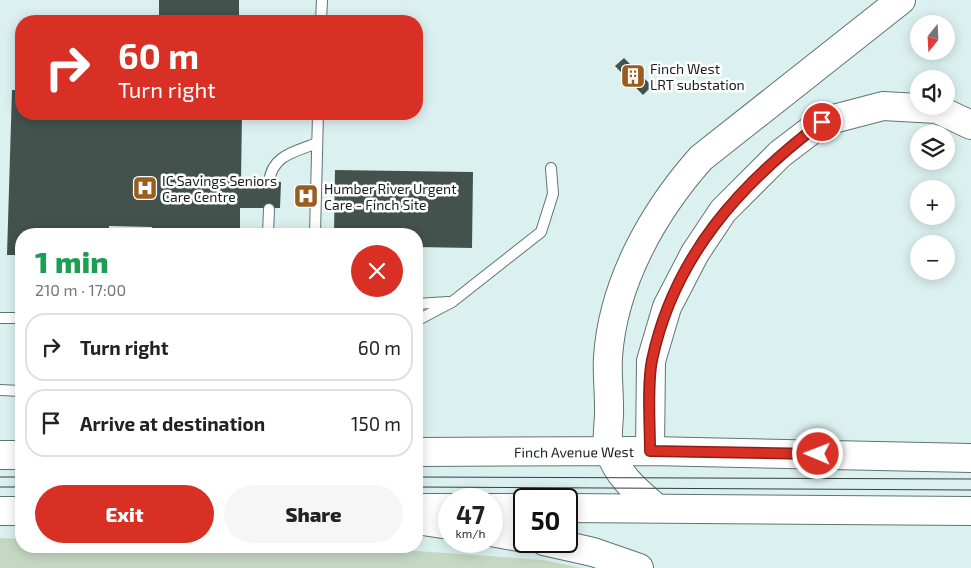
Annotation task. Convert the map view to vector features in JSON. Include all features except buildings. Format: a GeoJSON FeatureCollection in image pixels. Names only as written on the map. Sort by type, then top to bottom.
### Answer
{"type":"FeatureCollection","features":[{"type":"Feature","properties":{"kind":"main road"},"geometry":{"type":"LineString","coordinates":[[655,507],[622,477],[609,450],[608,357],[617,306],[630,268],[654,222],[677,185],[701,158],[901,0]]}},
{"type":"Feature","properties":{"kind":"main road"},"geometry":{"type":"LineString","coordinates":[[650,451],[652,362],[667,307],[695,252],[723,211],[780,154],[822,122],[883,106],[937,108],[971,125]]}},
{"type":"Feature","properties":{"kind":"main road","name":"Finch Avenue West"},"geometry":{"type":"LineString","coordinates":[[423,452],[609,450],[971,458]]}},
{"type":"Feature","properties":{"kind":"main road"},"geometry":{"type":"LineString","coordinates":[[0,455],[15,455]]}},
{"type":"Feature","properties":{"kind":"main road"},"geometry":{"type":"LineString","coordinates":[[423,508],[438,508]]}},
{"type":"Feature","properties":{"kind":"main road"},"geometry":{"type":"LineString","coordinates":[[578,508],[971,511]]}},
{"type":"Feature","properties":{"kind":"main road"},"geometry":{"type":"LineString","coordinates":[[0,511],[15,511]]}},
{"type":"Feature","properties":{"kind":"main road"},"geometry":{"type":"LineString","coordinates":[[423,521],[438,523]]}},
{"type":"Feature","properties":{"kind":"main road"},"geometry":{"type":"LineString","coordinates":[[578,549],[639,568]]}},
{"type":"Feature","properties":{"kind":"lane"},"geometry":{"type":"LineString","coordinates":[[321,15],[322,0]]}},
{"type":"Feature","properties":{"kind":"lane"},"geometry":{"type":"LineString","coordinates":[[315,228],[318,120]]}},
{"type":"Feature","properties":{"kind":"lane"},"geometry":{"type":"LineString","coordinates":[[269,182],[270,172],[277,160],[318,143]]}},
{"type":"Feature","properties":{"kind":"lane"},"geometry":{"type":"LineString","coordinates":[[423,317],[452,302],[541,232],[553,194],[551,168]]}},
{"type":"Feature","properties":{"kind":"lane"},"geometry":{"type":"LineString","coordinates":[[268,228],[269,209]]}},
{"type":"Feature","properties":{"kind":"lane"},"geometry":{"type":"LineString","coordinates":[[423,304],[452,302]]}},
{"type":"Feature","properties":{"kind":"lane"},"geometry":{"type":"LineString","coordinates":[[0,318],[15,318]]}},
{"type":"Feature","properties":{"kind":"lane"},"geometry":{"type":"LineString","coordinates":[[0,390],[15,390]]}},
{"type":"Feature","properties":{"kind":"green space"},"geometry":{"type":"Polygon","coordinates":[[[0,538],[15,539],[15,553],[423,553],[423,551],[544,560],[581,568],[0,568],[0,538]]]}},
{"type":"Feature","properties":{"kind":"tram line"},"geometry":{"type":"LineString","coordinates":[[0,477],[15,477]]}},
{"type":"Feature","properties":{"kind":"tram line"},"geometry":{"type":"LineString","coordinates":[[423,477],[971,479]]}},
{"type":"Feature","properties":{"kind":"tram line"},"geometry":{"type":"LineString","coordinates":[[0,487],[15,487]]}},
{"type":"Feature","properties":{"kind":"tram line"},"geometry":{"type":"LineString","coordinates":[[423,487],[971,490]]}},
{"type":"Feature","properties":{"kind":"place","name":"Finch West LRT substation"},"geometry":{"type":"Point","coordinates":[633,76]}},
{"type":"Feature","properties":{"kind":"place","name":"IC Savings Seniors Care Centre"},"geometry":{"type":"Point","coordinates":[145,188]}},
{"type":"Feature","properties":{"kind":"place","name":"Humber River Urgent Care - Finch Site"},"geometry":{"type":"Point","coordinates":[306,196]}},
{"type":"Feature","properties":{"kind":"route"},"geometry":{"type":"LineString","coordinates":[[818,454],[650,451],[650,418],[652,362],[667,307],[695,252],[723,211],[780,154],[822,122]]}}]}
